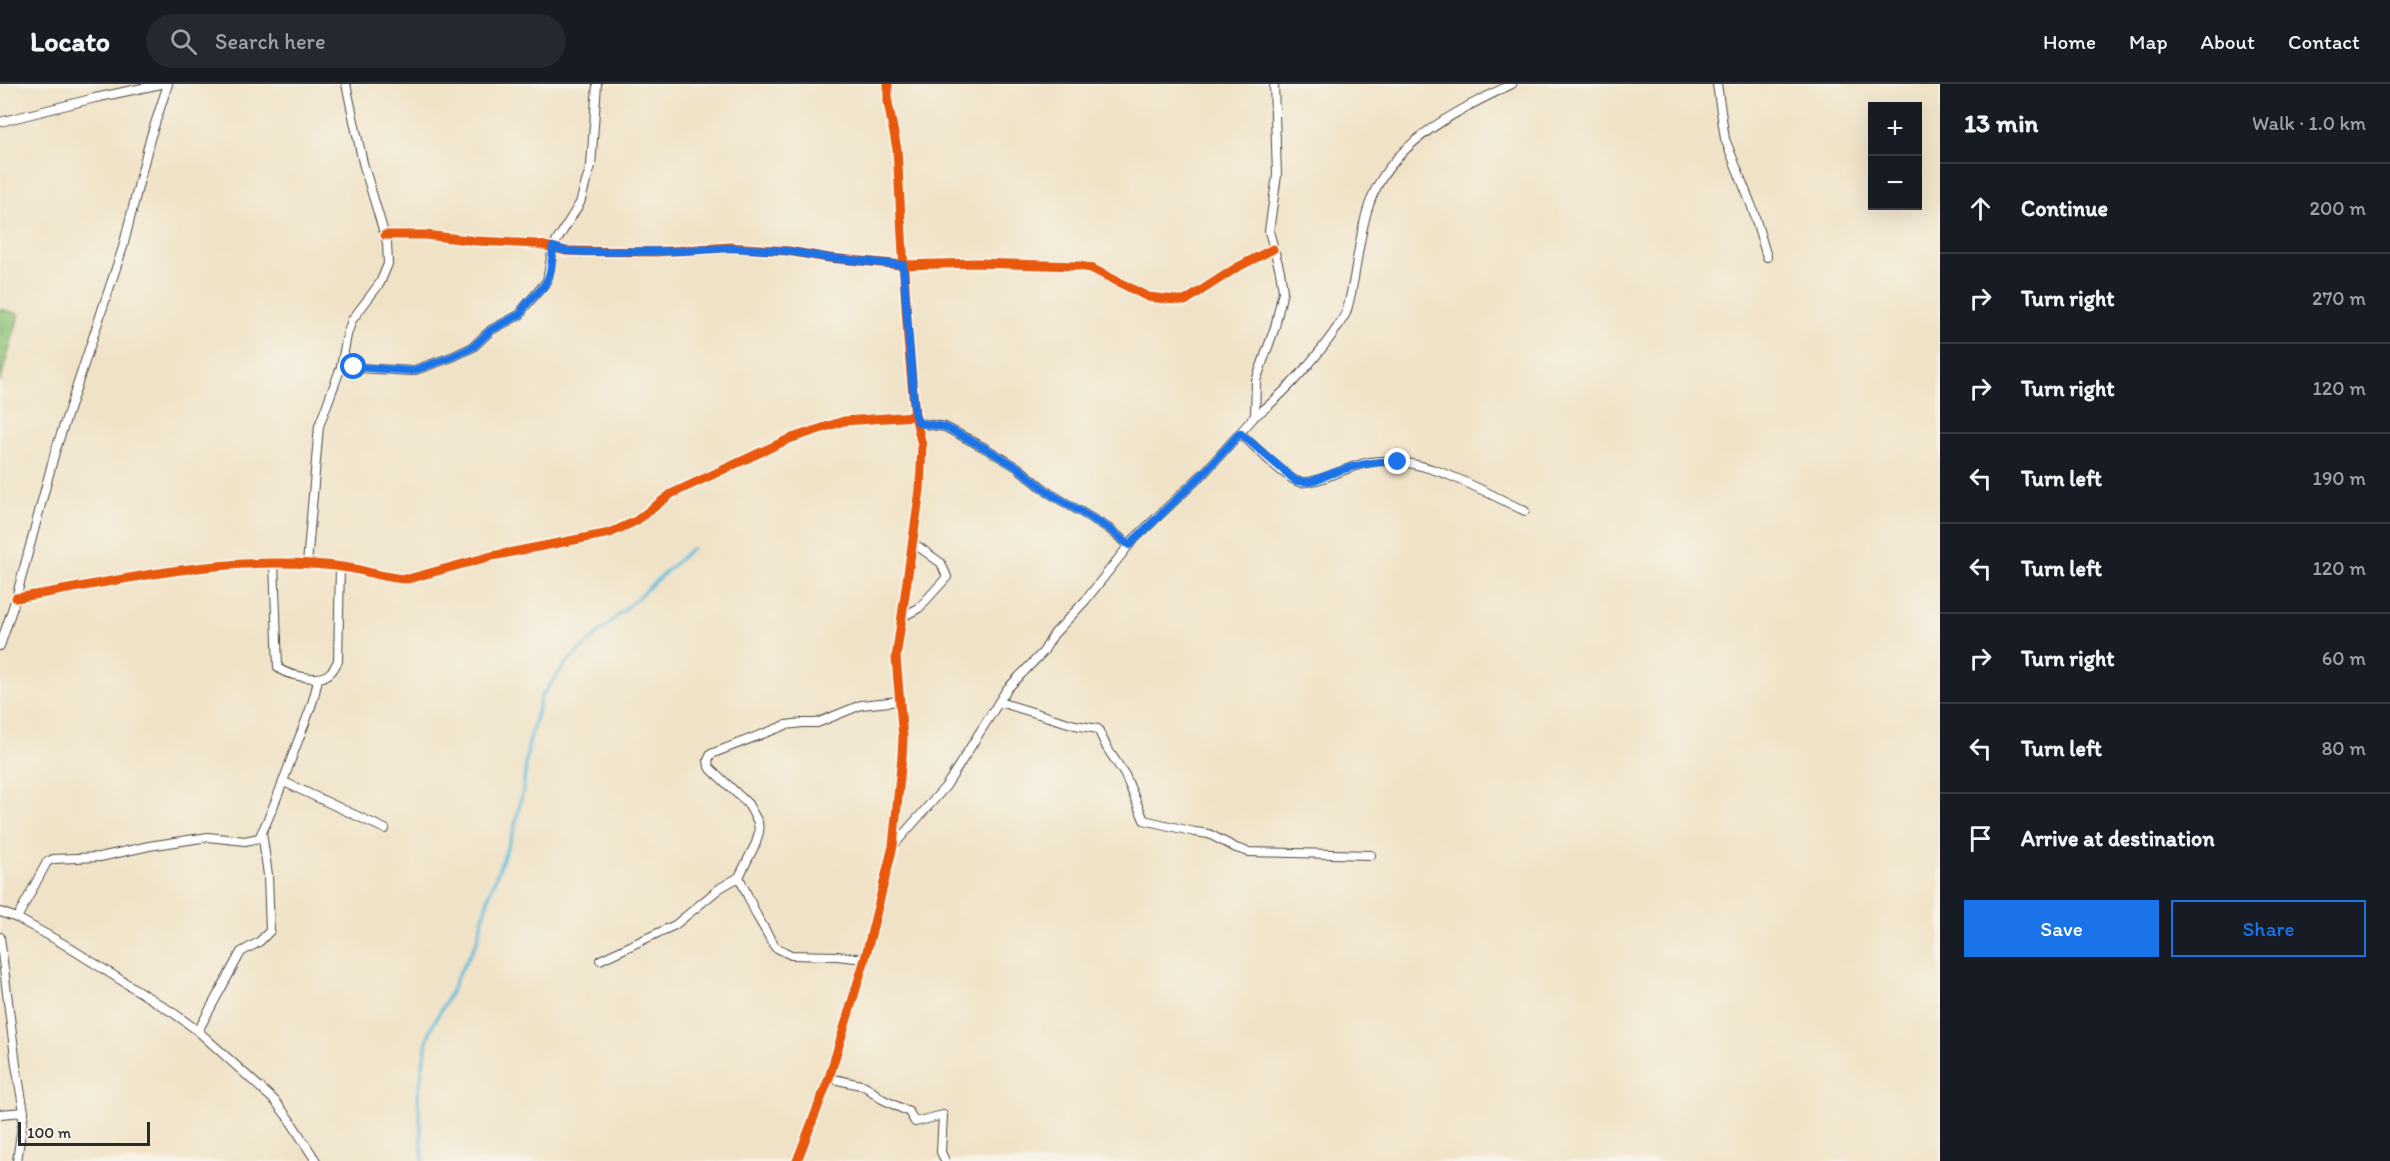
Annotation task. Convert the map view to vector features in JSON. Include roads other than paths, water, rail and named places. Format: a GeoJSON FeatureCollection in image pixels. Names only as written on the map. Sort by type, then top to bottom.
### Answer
{"type":"FeatureCollection","features":[{"type":"Feature","properties":{"kind":"street"},"geometry":{"type":"LineString","coordinates":[[0,122],[161,84]]}},
{"type":"Feature","properties":{"kind":"street"},"geometry":{"type":"LineString","coordinates":[[0,646],[16,598],[55,452],[123,247],[150,140],[168,84]]}},
{"type":"Feature","properties":{"kind":"street"},"geometry":{"type":"LineString","coordinates":[[307,564],[320,426],[341,367],[352,320],[380,283],[388,264],[385,235],[363,163],[346,84]]}},
{"type":"Feature","properties":{"kind":"street"},"geometry":{"type":"LineString","coordinates":[[341,367],[412,371],[473,347],[491,330],[521,314],[545,285],[550,271],[553,247],[579,203],[586,182],[591,166],[597,84]]}},
{"type":"Feature","properties":{"kind":"street"},"geometry":{"type":"LineString","coordinates":[[797,1161],[829,1078],[865,959],[893,846],[903,738],[896,658],[922,463],[903,265],[897,149],[888,103],[888,84]]}},
{"type":"Feature","properties":{"kind":"street"},"geometry":{"type":"LineString","coordinates":[[1255,416],[1256,381],[1275,327],[1283,291],[1269,222],[1276,186],[1277,163],[1274,84]]}},
{"type":"Feature","properties":{"kind":"street"},"geometry":{"type":"LineString","coordinates":[[893,846],[946,786],[1007,689],[1043,652],[1054,634],[1085,601],[1129,545],[1205,472],[1255,416],[1273,402],[1339,326],[1346,313],[1369,205],[1378,186],[1399,156],[1442,122],[1512,84]]}},
{"type":"Feature","properties":{"kind":"street"},"geometry":{"type":"LineString","coordinates":[[1717,84],[1725,139],[1752,207],[1767,257]]}},
{"type":"Feature","properties":{"kind":"street"},"geometry":{"type":"LineString","coordinates":[[385,235],[425,235],[586,252],[730,248],[788,251],[829,258],[903,265],[1009,263],[1079,266],[1090,268],[1148,297],[1185,301],[1236,268],[1273,249]]}},
{"type":"Feature","properties":{"kind":"street"},"geometry":{"type":"LineString","coordinates":[[16,598],[164,571],[223,564],[274,563],[340,566],[397,579],[408,579],[492,556],[610,533],[636,521],[671,494],[789,439],[844,421],[917,419],[945,427],[1017,467],[1049,493],[1108,528],[1129,545]]}},
{"type":"Feature","properties":{"kind":"street"},"geometry":{"type":"LineString","coordinates":[[1240,433],[1296,481],[1310,482],[1357,465],[1385,461],[1398,462],[1440,472],[1525,511]]}},
{"type":"Feature","properties":{"kind":"street"},"geometry":{"type":"LineString","coordinates":[[902,617],[914,612],[924,604],[947,577],[941,563],[912,542]]}},
{"type":"Feature","properties":{"kind":"street"},"geometry":{"type":"LineString","coordinates":[[274,563],[278,667],[285,673],[318,678],[333,670],[338,661],[340,566]]}},
{"type":"Feature","properties":{"kind":"street"},"geometry":{"type":"LineString","coordinates":[[17,918],[46,862],[53,859],[100,857],[148,846],[208,837],[254,840],[262,832],[284,782],[316,696],[318,678]]}},
{"type":"Feature","properties":{"kind":"street"},"geometry":{"type":"LineString","coordinates":[[600,960],[675,925],[720,888],[739,877],[756,843],[759,832],[758,822],[748,804],[709,767],[708,760],[711,754],[786,725],[817,723],[861,705],[899,701]]}},
{"type":"Feature","properties":{"kind":"street"},"geometry":{"type":"LineString","coordinates":[[999,702],[1075,725],[1098,729],[1107,748],[1125,775],[1144,820],[1209,834],[1249,852],[1371,855]]}},
{"type":"Feature","properties":{"kind":"street"},"geometry":{"type":"LineString","coordinates":[[284,782],[385,829]]}},
{"type":"Feature","properties":{"kind":"street"},"geometry":{"type":"LineString","coordinates":[[198,1031],[241,952],[259,942],[270,931],[268,875],[262,832]]}},
{"type":"Feature","properties":{"kind":"street"},"geometry":{"type":"LineString","coordinates":[[739,877],[757,916],[775,947],[792,955],[865,959]]}},
{"type":"Feature","properties":{"kind":"street"},"geometry":{"type":"LineString","coordinates":[[0,912],[17,918],[62,943],[198,1031],[275,1101],[316,1161]]}},
{"type":"Feature","properties":{"kind":"street"},"geometry":{"type":"LineString","coordinates":[[0,937],[24,1113],[17,1161]]}},
{"type":"Feature","properties":{"kind":"street"},"geometry":{"type":"LineString","coordinates":[[829,1078],[865,1086],[882,1099],[909,1112],[915,1122],[943,1115],[941,1146],[945,1161]]}},
{"type":"Feature","properties":{"kind":"street"},"geometry":{"type":"LineString","coordinates":[[0,1114],[24,1113]]}},
{"type":"Feature","properties":{"kind":"waterway"},"geometry":{"type":"LineString","coordinates":[[423,1161],[418,1096],[427,1041],[431,1028],[476,944],[490,892],[514,830],[523,790],[528,746],[541,697],[568,661],[692,548]]}}]}
